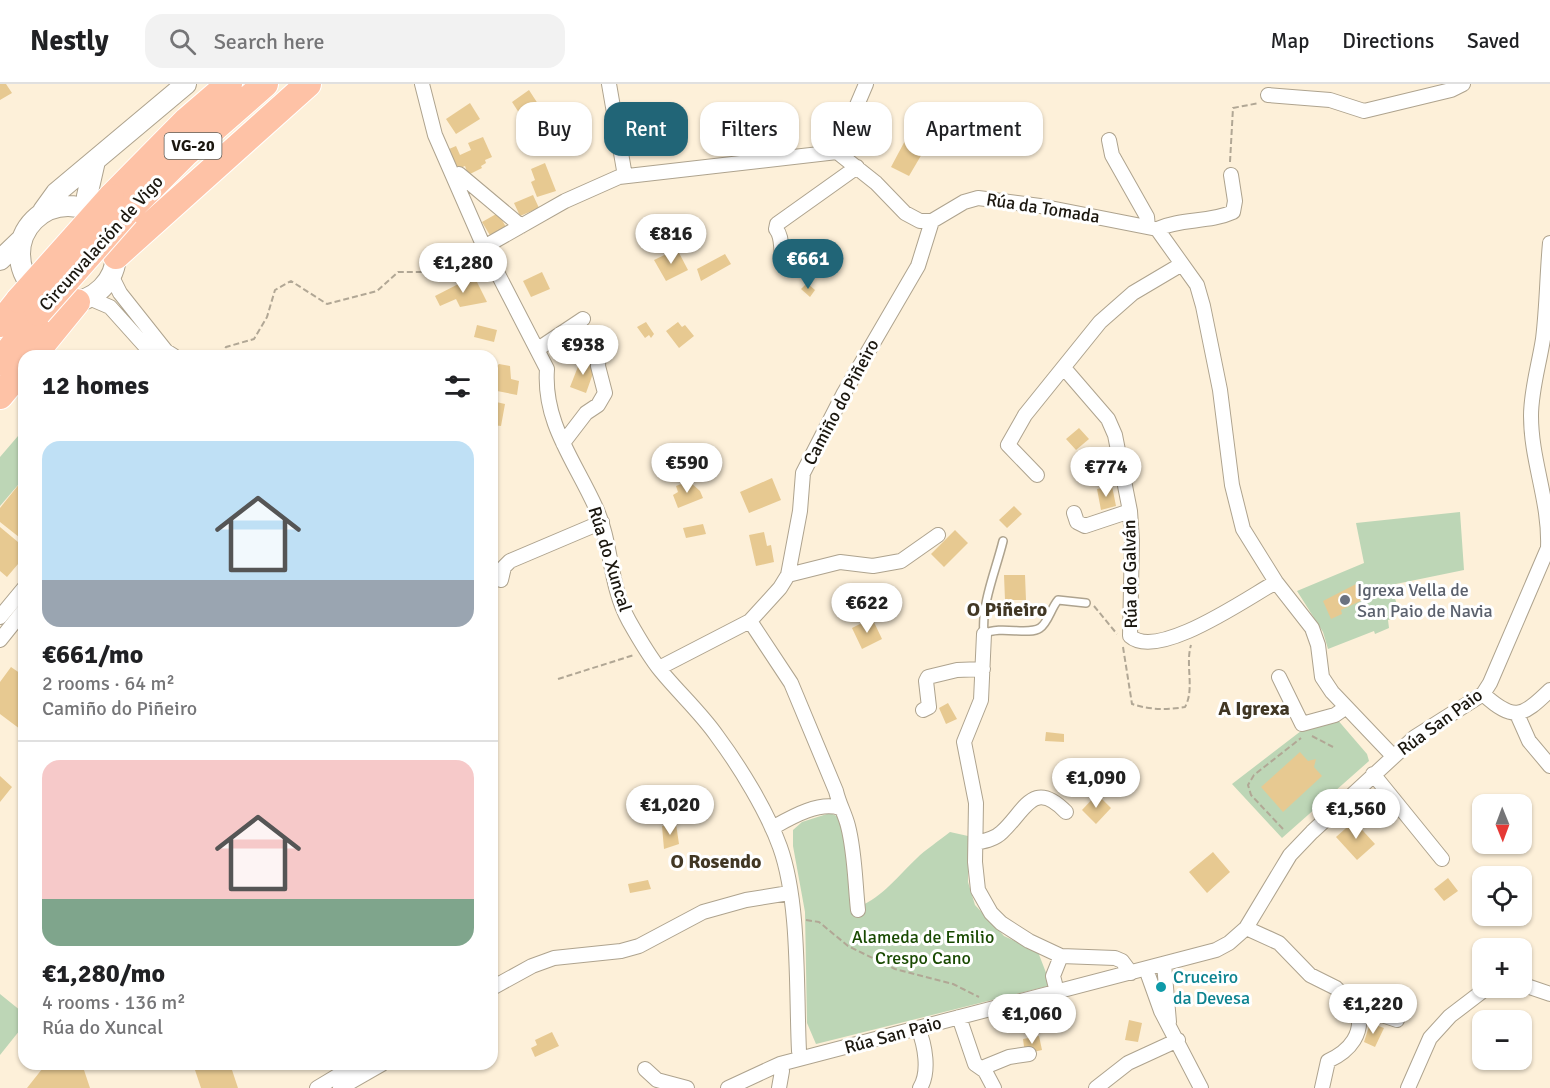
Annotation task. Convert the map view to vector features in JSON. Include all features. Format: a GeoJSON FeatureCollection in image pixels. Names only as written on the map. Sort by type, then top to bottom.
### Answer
{"type":"FeatureCollection","features":[{"type":"Feature","properties":{"kind":"highway","name":"Circunvalación de Vigo"},"geometry":{"type":"LineString","coordinates":[[0,362],[29,306],[118,205],[187,120],[229,84]]}},
{"type":"Feature","properties":{"kind":"highway","name":"Circunvalación de Vigo"},"geometry":{"type":"LineString","coordinates":[[118,205],[185,154],[265,84]]}},
{"type":"Feature","properties":{"kind":"highway"},"geometry":{"type":"LineString","coordinates":[[113,266],[308,84]]}},
{"type":"Feature","properties":{"kind":"highway"},"geometry":{"type":"LineString","coordinates":[[38,350],[83,300]]}},
{"type":"Feature","properties":{"kind":"highway","name":"Circunvalación de Vigo"},"geometry":{"type":"LineString","coordinates":[[0,324],[29,306]]}},
{"type":"Feature","properties":{"kind":"highway"},"geometry":{"type":"LineString","coordinates":[[0,396],[18,374]]}},
{"type":"Feature","properties":{"kind":"main road"},"geometry":{"type":"LineString","coordinates":[[0,260],[22,239],[56,193],[186,84]]}},
{"type":"Feature","properties":{"kind":"main road"},"geometry":{"type":"LineString","coordinates":[[89,212],[87,196],[95,161]]}},
{"type":"Feature","properties":{"kind":"main road"},"geometry":{"type":"LineString","coordinates":[[22,239],[21,266],[26,278],[42,295],[59,301],[83,300],[105,285],[113,266],[111,232],[102,220],[75,207],[43,211]]}},
{"type":"Feature","properties":{"kind":"main road"},"geometry":{"type":"LineString","coordinates":[[0,272],[21,266]]}},
{"type":"Feature","properties":{"kind":"street","name":"Rúa do Xuncal"},"geometry":{"type":"LineString","coordinates":[[422,84],[435,135],[484,247],[547,369],[546,400],[563,442],[602,522],[615,587],[628,619],[659,668],[717,736],[772,828],[780,848],[789,893],[796,972],[799,1051],[802,1058]]}},
{"type":"Feature","properties":{"kind":"street"},"geometry":{"type":"LineString","coordinates":[[609,84],[625,176]]}},
{"type":"Feature","properties":{"kind":"street"},"geometry":{"type":"LineString","coordinates":[[858,102],[866,84]]}},
{"type":"Feature","properties":{"kind":"street"},"geometry":{"type":"LineString","coordinates":[[1268,95],[1330,100],[1364,111],[1413,97],[1451,90],[1463,84]]}},
{"type":"Feature","properties":{"kind":"street"},"geometry":{"type":"LineString","coordinates":[[1109,140],[1112,155],[1153,228],[1197,285],[1220,390],[1232,485],[1243,530],[1276,582],[1311,628],[1318,645],[1322,677],[1346,708],[1393,756]]}},
{"type":"Feature","properties":{"kind":"street"},"geometry":{"type":"LineString","coordinates":[[484,247],[565,201],[625,176],[811,155]]}},
{"type":"Feature","properties":{"kind":"street"},"geometry":{"type":"LineString","coordinates":[[842,156],[905,213],[920,221],[932,221]]}},
{"type":"Feature","properties":{"kind":"street"},"geometry":{"type":"LineString","coordinates":[[787,265],[781,257],[777,224],[857,167]]}},
{"type":"Feature","properties":{"kind":"street"},"geometry":{"type":"LineString","coordinates":[[459,174],[521,226]]}},
{"type":"Feature","properties":{"kind":"street","name":"Rúa da Tomada"},"geometry":{"type":"LineString","coordinates":[[932,221],[964,202],[986,198],[1153,228],[1224,216],[1233,212],[1235,201],[1231,175]]}},
{"type":"Feature","properties":{"kind":"street","name":"Camiño do Piñeiro"},"geometry":{"type":"LineString","coordinates":[[659,668],[750,621],[780,588],[788,575],[800,511],[803,473],[850,383],[918,266],[932,221]]}},
{"type":"Feature","properties":{"kind":"street","name":"Rúa San Paio"},"geometry":{"type":"LineString","coordinates":[[728,1088],[780,1064],[1216,950],[1246,928],[1290,855],[1373,774],[1415,737],[1483,694],[1495,673],[1548,548],[1550,529],[1545,493],[1532,437],[1531,414],[1543,337],[1550,243]]}},
{"type":"Feature","properties":{"kind":"street"},"geometry":{"type":"LineString","coordinates":[[1037,475],[1008,446],[1025,415],[1100,322],[1125,300],[1182,264]]}},
{"type":"Feature","properties":{"kind":"street"},"geometry":{"type":"LineString","coordinates":[[113,266],[120,293],[165,350]]}},
{"type":"Feature","properties":{"kind":"street"},"geometry":{"type":"LineString","coordinates":[[83,300],[110,307],[149,350]]}},
{"type":"Feature","properties":{"kind":"street"},"geometry":{"type":"LineString","coordinates":[[538,349],[583,319]]}},
{"type":"Feature","properties":{"kind":"street"},"geometry":{"type":"LineString","coordinates":[[563,442],[586,413],[598,405],[605,393],[598,366],[599,353]]}},
{"type":"Feature","properties":{"kind":"street","name":"Rúa do Galván"},"geometry":{"type":"LineString","coordinates":[[1064,368],[1112,427],[1130,511],[1133,570],[1128,632],[1134,640],[1147,643],[1177,637],[1276,582]]}},
{"type":"Feature","properties":{"kind":"street"},"geometry":{"type":"LineString","coordinates":[[1074,513],[1077,522],[1085,526],[1130,511]]}},
{"type":"Feature","properties":{"kind":"street"},"geometry":{"type":"LineString","coordinates":[[501,580],[504,567],[510,561],[602,522]]}},
{"type":"Feature","properties":{"kind":"street"},"geometry":{"type":"LineString","coordinates":[[788,575],[840,562],[873,566],[901,561],[939,535]]}},
{"type":"Feature","properties":{"kind":"street"},"geometry":{"type":"LineString","coordinates":[[0,617],[18,595]]}},
{"type":"Feature","properties":{"kind":"street"},"geometry":{"type":"LineString","coordinates":[[0,640],[18,618]]}},
{"type":"Feature","properties":{"kind":"street"},"geometry":{"type":"LineString","coordinates":[[750,621],[791,683],[836,791],[840,808],[848,825],[858,910]]}},
{"type":"Feature","properties":{"kind":"street"},"geometry":{"type":"LineString","coordinates":[[984,634],[981,700],[964,742],[976,803],[978,890],[991,913],[1011,931],[1061,956],[1115,958],[1122,961],[1131,973]]}},
{"type":"Feature","properties":{"kind":"street"},"geometry":{"type":"LineString","coordinates":[[923,710],[929,707],[926,681],[928,677],[957,670],[983,669]]}},
{"type":"Feature","properties":{"kind":"street"},"geometry":{"type":"LineString","coordinates":[[1278,677],[1302,724],[1335,715],[1346,708]]}},
{"type":"Feature","properties":{"kind":"street"},"geometry":{"type":"LineString","coordinates":[[1483,694],[1507,711],[1517,714],[1529,710],[1550,690]]}},
{"type":"Feature","properties":{"kind":"street"},"geometry":{"type":"LineString","coordinates":[[1517,714],[1529,741],[1550,766]]}},
{"type":"Feature","properties":{"kind":"street"},"geometry":{"type":"LineString","coordinates":[[1373,774],[1442,859]]}},
{"type":"Feature","properties":{"kind":"street"},"geometry":{"type":"LineString","coordinates":[[976,843],[1001,833],[1030,801],[1045,796],[1054,799],[1066,812]]}},
{"type":"Feature","properties":{"kind":"street"},"geometry":{"type":"LineString","coordinates":[[772,828],[820,808],[831,806],[840,808]]}},
{"type":"Feature","properties":{"kind":"street"},"geometry":{"type":"LineString","coordinates":[[498,985],[532,966],[554,958],[630,949],[703,912],[746,900],[789,893]]}},
{"type":"Feature","properties":{"kind":"street"},"geometry":{"type":"LineString","coordinates":[[1246,928],[1279,943],[1310,975],[1336,988],[1349,998],[1359,1012],[1359,1026],[1354,1042],[1346,1051],[1328,1061],[1322,1088]]}},
{"type":"Feature","properties":{"kind":"street"},"geometry":{"type":"LineString","coordinates":[[1056,992],[1053,976],[1061,956]]}},
{"type":"Feature","properties":{"kind":"street"},"geometry":{"type":"LineString","coordinates":[[1164,964],[1169,1022]]}},
{"type":"Feature","properties":{"kind":"street"},"geometry":{"type":"LineString","coordinates":[[1146,969],[1157,1000],[1201,1088]]}},
{"type":"Feature","properties":{"kind":"street"},"geometry":{"type":"LineString","coordinates":[[1532,988],[1550,994]]}},
{"type":"Feature","properties":{"kind":"street"},"geometry":{"type":"LineString","coordinates":[[1408,1088],[1430,1038],[1450,1016],[1474,998]]}},
{"type":"Feature","properties":{"kind":"street"},"geometry":{"type":"LineString","coordinates":[[1359,1012],[1376,1013],[1397,1020]]}},
{"type":"Feature","properties":{"kind":"street"},"geometry":{"type":"LineString","coordinates":[[959,1017],[975,1064],[982,1068],[999,1088]]}},
{"type":"Feature","properties":{"kind":"street"},"geometry":{"type":"LineString","coordinates":[[918,1028],[923,1046],[925,1070],[920,1088]]}},
{"type":"Feature","properties":{"kind":"street"},"geometry":{"type":"LineString","coordinates":[[1096,1088],[1128,1064],[1178,1040]]}},
{"type":"Feature","properties":{"kind":"street"},"geometry":{"type":"LineString","coordinates":[[982,1068],[1010,1057],[1029,1054]]}},
{"type":"Feature","properties":{"kind":"street"},"geometry":{"type":"LineString","coordinates":[[779,1088],[782,1071],[780,1064]]}},
{"type":"Feature","properties":{"kind":"street"},"geometry":{"type":"LineString","coordinates":[[645,1069],[657,1080],[687,1088]]}},
{"type":"Feature","properties":{"kind":"street"},"geometry":{"type":"LineString","coordinates":[[317,1088],[347,1070]]}},
{"type":"Feature","properties":{"kind":"street"},"geometry":{"type":"LineString","coordinates":[[340,1088],[372,1070]]}},
{"type":"Feature","properties":{"kind":"lane"},"geometry":{"type":"LineString","coordinates":[[1003,541],[983,625],[984,634],[999,628],[1036,630],[1042,628],[1058,600],[1086,603]]}},
{"type":"Feature","properties":{"kind":"path"},"geometry":{"type":"LineString","coordinates":[[1231,175],[1233,108],[1257,105],[1268,95]]}},
{"type":"Feature","properties":{"kind":"path"},"geometry":{"type":"LineString","coordinates":[[224,350],[226,347],[254,339],[267,317],[275,290],[291,281],[327,304],[376,291],[399,272],[433,272],[484,247]]}},
{"type":"Feature","properties":{"kind":"path"},"geometry":{"type":"LineString","coordinates":[[1086,603],[1098,609],[1120,640],[1132,704],[1153,709],[1185,706],[1189,699],[1188,656],[1190,646],[1198,637]]}},
{"type":"Feature","properties":{"kind":"path"},"geometry":{"type":"LineString","coordinates":[[558,679],[648,651]]}},
{"type":"Feature","properties":{"kind":"path"},"geometry":{"type":"LineString","coordinates":[[1283,829],[1251,795],[1248,790],[1250,780],[1304,737],[1312,736],[1333,747]]}},
{"type":"Feature","properties":{"kind":"path"},"geometry":{"type":"LineString","coordinates":[[805,920],[819,922],[848,946],[895,969],[952,984],[981,998]]}},
{"type":"Feature","properties":{"kind":"green space"},"geometry":{"type":"Polygon","coordinates":[[[18,436],[18,485],[0,506],[0,457],[18,436]]]}},
{"type":"Feature","properties":{"kind":"green space"},"geometry":{"type":"Polygon","coordinates":[[[1460,512],[1464,570],[1391,585],[1397,605],[1391,608],[1394,618],[1388,620],[1389,628],[1375,634],[1374,631],[1328,649],[1323,632],[1297,591],[1364,563],[1356,523],[1460,512]]]}},
{"type":"Feature","properties":{"kind":"green space"},"geometry":{"type":"Polygon","coordinates":[[[1336,718],[1367,754],[1369,761],[1282,838],[1232,784],[1301,731],[1336,718]]]}},
{"type":"Feature","properties":{"kind":"green space","name":"Alameda de Emilio Crespo Cano"},"geometry":{"type":"Polygon","coordinates":[[[830,813],[839,817],[843,825],[853,909],[879,894],[920,855],[950,832],[968,836],[968,882],[975,905],[1004,936],[1038,952],[1050,983],[1048,986],[816,1044],[807,1023],[805,912],[793,846],[793,830],[802,822],[830,813]]]}},
{"type":"Feature","properties":{"kind":"green space"},"geometry":{"type":"Polygon","coordinates":[[[0,994],[18,1009],[18,1032],[0,1055],[0,994]]]}},
{"type":"Feature","properties":{"kind":"building"},"geometry":{"type":"Polygon","coordinates":[[[0,84],[6,84],[12,93],[0,100],[0,84]]]}},
{"type":"Feature","properties":{"kind":"building"},"geometry":{"type":"Polygon","coordinates":[[[529,90],[537,102],[516,102],[516,108],[512,102],[529,90]]]}},
{"type":"Feature","properties":{"kind":"building"},"geometry":{"type":"Polygon","coordinates":[[[470,103],[480,119],[456,134],[446,119],[470,103]]]}},
{"type":"Feature","properties":{"kind":"building"},"geometry":{"type":"Polygon","coordinates":[[[483,137],[492,157],[485,160],[486,163],[481,166],[482,168],[468,175],[465,166],[458,169],[449,149],[456,146],[460,155],[471,150],[468,143],[483,137]]]}},
{"type":"Feature","properties":{"kind":"building"},"geometry":{"type":"Polygon","coordinates":[[[904,143],[904,156],[921,156],[909,176],[891,167],[904,143]]]}},
{"type":"Feature","properties":{"kind":"building"},"geometry":{"type":"Polygon","coordinates":[[[545,163],[556,191],[537,197],[531,182],[535,180],[531,169],[545,163]]]}},
{"type":"Feature","properties":{"kind":"building"},"geometry":{"type":"Polygon","coordinates":[[[533,195],[539,208],[520,216],[514,203],[533,195]]]}},
{"type":"Feature","properties":{"kind":"building"},"geometry":{"type":"Polygon","coordinates":[[[498,213],[506,227],[491,237],[482,222],[498,213]]]}},
{"type":"Feature","properties":{"kind":"building"},"geometry":{"type":"Polygon","coordinates":[[[677,249],[688,270],[666,281],[654,260],[677,249]]]}},
{"type":"Feature","properties":{"kind":"building"},"geometry":{"type":"Polygon","coordinates":[[[725,254],[731,264],[701,281],[697,269],[725,254]]]}},
{"type":"Feature","properties":{"kind":"building"},"geometry":{"type":"Polygon","coordinates":[[[542,272],[550,289],[531,297],[523,281],[542,272]]]}},
{"type":"Feature","properties":{"kind":"building"},"geometry":{"type":"Polygon","coordinates":[[[474,276],[487,302],[460,307],[456,299],[440,306],[435,296],[474,276]]]}},
{"type":"Feature","properties":{"kind":"building"},"geometry":{"type":"Polygon","coordinates":[[[807,283],[815,290],[810,297],[801,289],[807,283]]]}},
{"type":"Feature","properties":{"kind":"building"},"geometry":{"type":"Polygon","coordinates":[[[646,322],[654,334],[651,338],[649,335],[645,338],[637,327],[646,322]]]}},
{"type":"Feature","properties":{"kind":"building"},"geometry":{"type":"Polygon","coordinates":[[[678,322],[682,327],[685,325],[694,336],[679,348],[666,331],[678,322]]]}},
{"type":"Feature","properties":{"kind":"building"},"geometry":{"type":"Polygon","coordinates":[[[477,325],[497,330],[494,342],[474,337],[477,325]]]}},
{"type":"Feature","properties":{"kind":"building"},"geometry":{"type":"Polygon","coordinates":[[[581,359],[596,365],[586,393],[570,387],[581,359]]]}},
{"type":"Feature","properties":{"kind":"building"},"geometry":{"type":"Polygon","coordinates":[[[498,365],[510,366],[511,379],[519,381],[517,395],[498,391],[498,365]]]}},
{"type":"Feature","properties":{"kind":"building"},"geometry":{"type":"Polygon","coordinates":[[[498,402],[505,404],[501,426],[498,426],[498,402]]]}},
{"type":"Feature","properties":{"kind":"building"},"geometry":{"type":"Polygon","coordinates":[[[1079,428],[1089,439],[1076,450],[1066,439],[1079,428]]]}},
{"type":"Feature","properties":{"kind":"building"},"geometry":{"type":"Polygon","coordinates":[[[772,478],[781,500],[749,513],[740,492],[772,478]]]}},
{"type":"Feature","properties":{"kind":"building"},"geometry":{"type":"Polygon","coordinates":[[[689,481],[700,491],[703,498],[678,508],[673,495],[678,492],[676,486],[689,481]]]}},
{"type":"Feature","properties":{"kind":"building"},"geometry":{"type":"Polygon","coordinates":[[[18,486],[18,536],[0,522],[0,508],[18,486]]]}},
{"type":"Feature","properties":{"kind":"building"},"geometry":{"type":"Polygon","coordinates":[[[1112,486],[1116,506],[1101,510],[1097,489],[1112,486]]]}},
{"type":"Feature","properties":{"kind":"building"},"geometry":{"type":"Polygon","coordinates":[[[1014,506],[1022,514],[1007,528],[999,520],[1014,506]]]}},
{"type":"Feature","properties":{"kind":"building"},"geometry":{"type":"Polygon","coordinates":[[[703,524],[706,534],[686,538],[683,528],[703,524]]]}},
{"type":"Feature","properties":{"kind":"building"},"geometry":{"type":"Polygon","coordinates":[[[0,527],[18,542],[18,564],[7,577],[0,571],[0,527]]]}},
{"type":"Feature","properties":{"kind":"building"},"geometry":{"type":"Polygon","coordinates":[[[955,530],[968,543],[944,567],[931,554],[955,530]]]}},
{"type":"Feature","properties":{"kind":"building"},"geometry":{"type":"Polygon","coordinates":[[[764,532],[767,546],[771,545],[774,562],[756,566],[749,535],[764,532]]]}},
{"type":"Feature","properties":{"kind":"building"},"geometry":{"type":"Polygon","coordinates":[[[1004,575],[1025,575],[1026,600],[1005,600],[1004,575]]]}},
{"type":"Feature","properties":{"kind":"building","name":"Igrexa Vella de San Paio de Navia"},"geometry":{"type":"Polygon","coordinates":[[[1360,582],[1367,598],[1341,610],[1342,614],[1331,619],[1323,601],[1360,582]]]}},
{"type":"Feature","properties":{"kind":"building"},"geometry":{"type":"Polygon","coordinates":[[[872,618],[882,639],[862,649],[852,628],[872,618]]]}},
{"type":"Feature","properties":{"kind":"building"},"geometry":{"type":"Polygon","coordinates":[[[11,667],[18,672],[18,728],[0,714],[0,682],[11,667]]]}},
{"type":"Feature","properties":{"kind":"building"},"geometry":{"type":"Polygon","coordinates":[[[948,703],[957,719],[946,724],[939,708],[948,703]]]}},
{"type":"Feature","properties":{"kind":"building"},"geometry":{"type":"Polygon","coordinates":[[[1046,732],[1064,734],[1064,742],[1045,741],[1046,732]]]}},
{"type":"Feature","properties":{"kind":"building"},"geometry":{"type":"Polygon","coordinates":[[[1300,752],[1308,761],[1316,759],[1314,767],[1322,776],[1283,812],[1261,787],[1300,752]]]}},
{"type":"Feature","properties":{"kind":"building"},"geometry":{"type":"Polygon","coordinates":[[[0,776],[12,787],[0,802],[0,776]]]}},
{"type":"Feature","properties":{"kind":"building"},"geometry":{"type":"Polygon","coordinates":[[[1097,794],[1111,808],[1096,824],[1082,810],[1097,794]]]}},
{"type":"Feature","properties":{"kind":"building"},"geometry":{"type":"Polygon","coordinates":[[[1354,821],[1375,844],[1357,860],[1336,837],[1354,821]]]}},
{"type":"Feature","properties":{"kind":"building"},"geometry":{"type":"Polygon","coordinates":[[[676,824],[679,844],[664,849],[662,826],[676,824]]]}},
{"type":"Feature","properties":{"kind":"building"},"geometry":{"type":"Polygon","coordinates":[[[1213,852],[1230,872],[1207,893],[1189,872],[1213,852]]]}},
{"type":"Feature","properties":{"kind":"building"},"geometry":{"type":"Polygon","coordinates":[[[1448,878],[1458,891],[1444,901],[1434,889],[1448,878]]]}},
{"type":"Feature","properties":{"kind":"building"},"geometry":{"type":"Polygon","coordinates":[[[648,880],[651,889],[630,893],[628,884],[648,880]]]}},
{"type":"Feature","properties":{"kind":"building"},"geometry":{"type":"Polygon","coordinates":[[[1129,1020],[1142,1023],[1138,1042],[1125,1040],[1129,1020]]]}},
{"type":"Feature","properties":{"kind":"building"},"geometry":{"type":"Polygon","coordinates":[[[1370,1023],[1384,1028],[1375,1047],[1364,1042],[1370,1023]]]}},
{"type":"Feature","properties":{"kind":"building"},"geometry":{"type":"Polygon","coordinates":[[[552,1032],[559,1046],[535,1057],[531,1048],[537,1045],[535,1040],[552,1032]]]}},
{"type":"Feature","properties":{"kind":"building"},"geometry":{"type":"Polygon","coordinates":[[[1039,1036],[1042,1050],[1025,1054],[1023,1039],[1039,1036]]]}},
{"type":"Feature","properties":{"kind":"building"},"geometry":{"type":"Polygon","coordinates":[[[41,1070],[84,1070],[90,1088],[27,1088],[41,1070]]]}},
{"type":"Feature","properties":{"kind":"building"},"geometry":{"type":"Polygon","coordinates":[[[195,1070],[232,1070],[238,1088],[201,1088],[195,1070]]]}},
{"type":"Feature","properties":{"kind":"place","name":"Igrexa Vella de San Paio de Navia"},"geometry":{"type":"Point","coordinates":[1345,600]}},
{"type":"Feature","properties":{"kind":"place","name":"Cruceiro da Devesa"},"geometry":{"type":"Point","coordinates":[1161,987]}},
{"type":"Feature","properties":{"kind":"district","name":"O Piñeiro"},"geometry":{"type":"Point","coordinates":[1007,609]}},
{"type":"Feature","properties":{"kind":"district","name":"A Igrexa"},"geometry":{"type":"Point","coordinates":[1254,708]}},
{"type":"Feature","properties":{"kind":"district","name":"O Rosendo"},"geometry":{"type":"Point","coordinates":[716,861]}}]}
